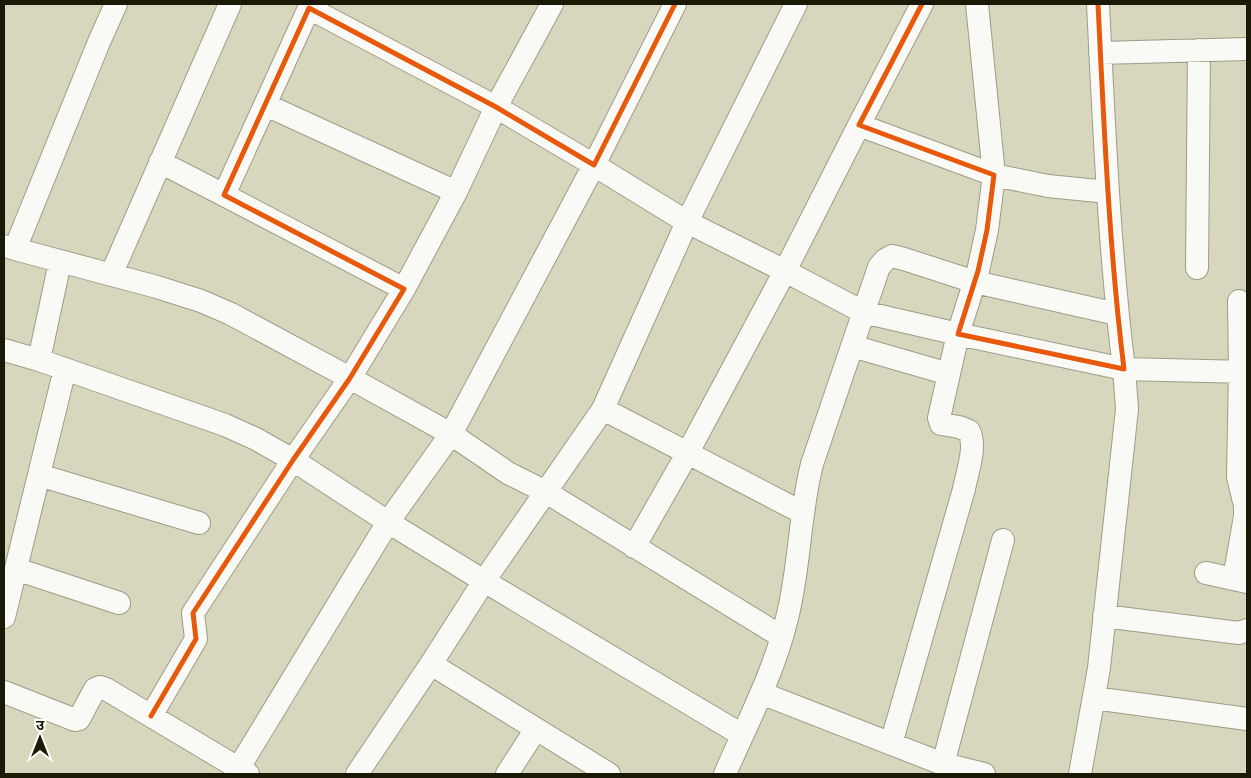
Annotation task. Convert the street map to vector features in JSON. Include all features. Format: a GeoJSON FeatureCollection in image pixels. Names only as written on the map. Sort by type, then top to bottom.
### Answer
{"type":"FeatureCollection","features":[{"type":"Feature","properties":{"kind":"street"},"geometry":{"type":"LineString","coordinates":[[116,4],[9,247],[157,287],[201,301],[231,314],[451,434],[508,473],[546,492],[782,637]]}},
{"type":"Feature","properties":{"kind":"street"},"geometry":{"type":"LineString","coordinates":[[110,275],[230,4]]}},
{"type":"Feature","properties":{"kind":"street"},"geometry":{"type":"LineString","coordinates":[[151,716],[196,639],[193,613],[293,460],[350,378],[404,289],[456,192],[496,107],[552,4]]}},
{"type":"Feature","properties":{"kind":"street"},"geometry":{"type":"LineString","coordinates":[[4,692],[75,720],[80,719],[95,689],[100,687],[106,688],[240,772],[388,522],[451,434],[594,165],[675,4]]}},
{"type":"Feature","properties":{"kind":"street"},"geometry":{"type":"LineString","coordinates":[[357,774],[484,581],[603,409],[686,222],[796,4]]}},
{"type":"Feature","properties":{"kind":"street"},"geometry":{"type":"LineString","coordinates":[[634,546],[687,454],[922,4]]}},
{"type":"Feature","properties":{"kind":"street"},"geometry":{"type":"LineString","coordinates":[[891,744],[964,489],[972,449],[972,437],[969,430],[941,424],[939,418],[958,334],[975,282],[986,237],[994,175],[977,4]]}},
{"type":"Feature","properties":{"kind":"street"},"geometry":{"type":"LineString","coordinates":[[1080,774],[1094,698],[1127,409],[1117,314],[1108,192],[1098,4]]}},
{"type":"Feature","properties":{"kind":"street"},"geometry":{"type":"LineString","coordinates":[[224,195],[266,105],[305,6],[496,107],[686,222],[863,312],[1124,369],[1243,372]]}},
{"type":"Feature","properties":{"kind":"street"},"geometry":{"type":"LineString","coordinates":[[1100,53],[1247,49]]}},
{"type":"Feature","properties":{"kind":"street"},"geometry":{"type":"LineString","coordinates":[[1197,268],[1200,50]]}},
{"type":"Feature","properties":{"kind":"street"},"geometry":{"type":"LineString","coordinates":[[266,105],[456,192]]}},
{"type":"Feature","properties":{"kind":"street"},"geometry":{"type":"LineString","coordinates":[[858,125],[994,175],[1048,186],[1108,192]]}},
{"type":"Feature","properties":{"kind":"street"},"geometry":{"type":"LineString","coordinates":[[160,162],[404,289]]}},
{"type":"Feature","properties":{"kind":"street"},"geometry":{"type":"LineString","coordinates":[[729,773],[742,735],[761,693],[782,637],[792,598],[802,513],[812,464],[879,267],[892,256],[975,282],[1117,314]]}},
{"type":"Feature","properties":{"kind":"street"},"geometry":{"type":"LineString","coordinates":[[39,360],[60,262]]}},
{"type":"Feature","properties":{"kind":"street"},"geometry":{"type":"LineString","coordinates":[[1206,573],[1241,580],[1245,506],[1238,478],[1243,372],[1239,301]]}},
{"type":"Feature","properties":{"kind":"street"},"geometry":{"type":"LineString","coordinates":[[852,346],[949,374]]}},
{"type":"Feature","properties":{"kind":"street"},"geometry":{"type":"LineString","coordinates":[[4,350],[39,360],[225,425],[256,439],[293,460],[388,522],[484,581],[742,735]]}},
{"type":"Feature","properties":{"kind":"street"},"geometry":{"type":"LineString","coordinates":[[4,616],[65,369]]}},
{"type":"Feature","properties":{"kind":"street"},"geometry":{"type":"LineString","coordinates":[[603,409],[802,513]]}},
{"type":"Feature","properties":{"kind":"street"},"geometry":{"type":"LineString","coordinates":[[39,475],[199,523]]}},
{"type":"Feature","properties":{"kind":"street"},"geometry":{"type":"LineString","coordinates":[[942,764],[1003,540]]}},
{"type":"Feature","properties":{"kind":"street"},"geometry":{"type":"LineString","coordinates":[[16,569],[119,603]]}},
{"type":"Feature","properties":{"kind":"street"},"geometry":{"type":"LineString","coordinates":[[1104,616],[1239,633],[1247,630]]}},
{"type":"Feature","properties":{"kind":"street"},"geometry":{"type":"LineString","coordinates":[[431,664],[609,774]]}},
{"type":"Feature","properties":{"kind":"street"},"geometry":{"type":"LineString","coordinates":[[761,693],[942,764],[984,774]]}},
{"type":"Feature","properties":{"kind":"street"},"geometry":{"type":"LineString","coordinates":[[1094,698],[1247,719]]}},
{"type":"Feature","properties":{"kind":"street"},"geometry":{"type":"LineString","coordinates":[[507,774],[536,729]]}},
{"type":"Feature","properties":{"kind":"cycle path"},"geometry":{"type":"LineString","coordinates":[[151,716],[196,639],[193,613],[293,460],[350,378],[404,289],[224,195],[309,8],[496,107],[594,165],[675,4]]}},
{"type":"Feature","properties":{"kind":"cycle path"},"geometry":{"type":"LineString","coordinates":[[922,4],[859,125],[994,175],[987,230],[978,271],[958,334],[1124,369],[1111,232],[1098,4]]}}]}
